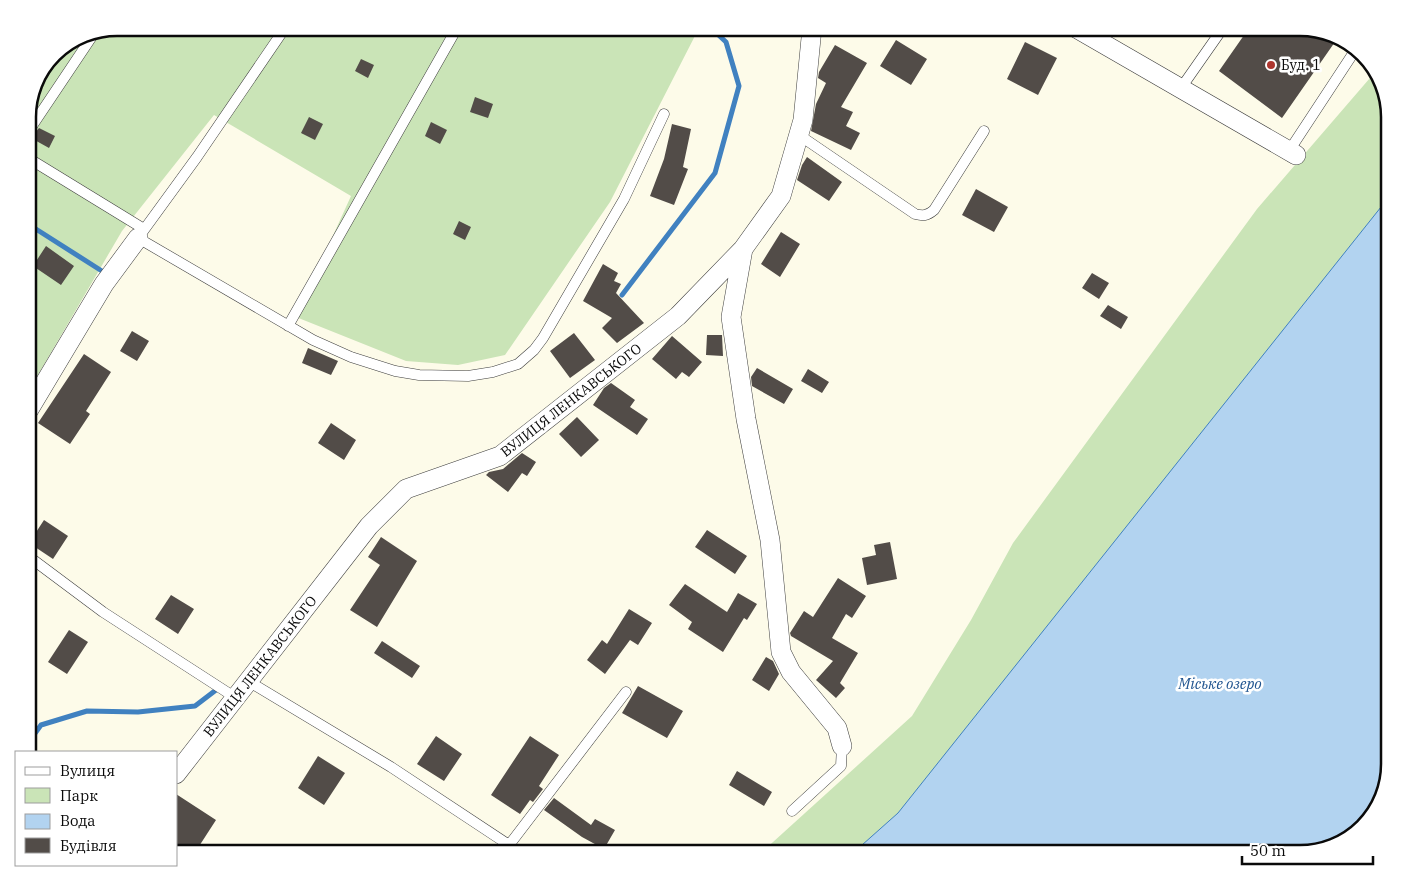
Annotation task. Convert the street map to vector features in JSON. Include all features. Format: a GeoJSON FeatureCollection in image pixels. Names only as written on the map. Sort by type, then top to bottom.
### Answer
{"type":"FeatureCollection","features":[{"type":"Feature","properties":{"kind":"street","name":"ВУЛИЦЯ ЛЕНКАВСЬКОГО"},"geometry":{"type":"LineString","coordinates":[[178,771],[369,526],[406,489],[500,456],[678,316],[743,249],[780,196],[803,120],[811,36]]}},
{"type":"Feature","properties":{"kind":"street"},"geometry":{"type":"LineString","coordinates":[[1090,36],[1293,153]]}},
{"type":"Feature","properties":{"kind":"street"},"geometry":{"type":"LineString","coordinates":[[36,398],[104,284],[141,234]]}},
{"type":"Feature","properties":{"kind":"street"},"geometry":{"type":"LineString","coordinates":[[743,249],[731,317],[746,419],[770,540],[781,652],[791,672],[837,728],[842,746]]}},
{"type":"Feature","properties":{"kind":"lane"},"geometry":{"type":"LineString","coordinates":[[141,234],[279,36]]}},
{"type":"Feature","properties":{"kind":"lane"},"geometry":{"type":"LineString","coordinates":[[288,326],[453,36]]}},
{"type":"Feature","properties":{"kind":"lane"},"geometry":{"type":"LineString","coordinates":[[1182,88],[1218,36]]}},
{"type":"Feature","properties":{"kind":"lane"},"geometry":{"type":"LineString","coordinates":[[36,120],[89,41]]}},
{"type":"Feature","properties":{"kind":"lane"},"geometry":{"type":"LineString","coordinates":[[1293,153],[1352,56]]}},
{"type":"Feature","properties":{"kind":"lane"},"geometry":{"type":"LineString","coordinates":[[36,163],[141,234],[288,326],[331,349],[395,371],[443,377],[468,376],[493,372],[518,364],[534,350],[624,199],[664,114]]}},
{"type":"Feature","properties":{"kind":"lane"},"geometry":{"type":"LineString","coordinates":[[799,134],[915,214],[922,216],[928,215],[934,210],[984,131]]}},
{"type":"Feature","properties":{"kind":"lane"},"geometry":{"type":"LineString","coordinates":[[36,562],[103,612],[236,698]]}},
{"type":"Feature","properties":{"kind":"lane"},"geometry":{"type":"LineString","coordinates":[[248,681],[391,767],[500,845]]}},
{"type":"Feature","properties":{"kind":"lane"},"geometry":{"type":"LineString","coordinates":[[509,845],[626,692]]}},
{"type":"Feature","properties":{"kind":"lane"},"geometry":{"type":"LineString","coordinates":[[792,810],[841,766],[842,746]]}},
{"type":"Feature","properties":{"kind":"green space"},"geometry":{"type":"Polygon","coordinates":[[[117,36],[695,36],[610,202],[505,355],[458,365],[406,361],[296,317],[351,196],[214,115],[122,231],[36,378],[36,112],[39,96],[53,68],[64,56],[86,42],[117,36]]]}},
{"type":"Feature","properties":{"kind":"green space","name":"Міське озеро"},"geometry":{"type":"Polygon","coordinates":[[[1370,78],[1375,86],[1381,112],[1381,764],[1375,795],[1364,813],[1349,828],[1331,839],[1300,845],[770,845],[912,716],[971,620],[1013,543],[1257,209],[1370,78]]]}},
{"type":"Feature","properties":{"kind":"water","name":"Міське озеро"},"geometry":{"type":"Polygon","coordinates":[[[1381,207],[1381,764],[1375,795],[1364,813],[1349,828],[1331,839],[1300,845],[862,845],[898,813],[1381,207]]]}},
{"type":"Feature","properties":{"kind":"building","name":"Буд. 1"},"geometry":{"type":"Polygon","coordinates":[[[1243,36],[1300,36],[1321,39],[1334,44],[1282,118],[1219,71],[1243,36]]]}},
{"type":"Feature","properties":{"kind":"building"},"geometry":{"type":"Polygon","coordinates":[[[896,40],[927,59],[911,85],[880,66],[896,40]]]}},
{"type":"Feature","properties":{"kind":"building"},"geometry":{"type":"Polygon","coordinates":[[[1025,42],[1057,58],[1038,95],[1007,79],[1025,42]]]}},
{"type":"Feature","properties":{"kind":"building"},"geometry":{"type":"Polygon","coordinates":[[[835,45],[867,63],[841,107],[853,112],[846,126],[860,133],[851,150],[811,131],[816,104],[826,83],[818,78],[819,72],[835,45]]]}},
{"type":"Feature","properties":{"kind":"building"},"geometry":{"type":"Polygon","coordinates":[[[361,59],[374,65],[368,78],[355,71],[361,59]]]}},
{"type":"Feature","properties":{"kind":"building"},"geometry":{"type":"Polygon","coordinates":[[[475,97],[493,104],[488,118],[470,112],[475,97]]]}},
{"type":"Feature","properties":{"kind":"building"},"geometry":{"type":"Polygon","coordinates":[[[309,117],[323,124],[315,140],[301,133],[309,117]]]}},
{"type":"Feature","properties":{"kind":"building"},"geometry":{"type":"Polygon","coordinates":[[[431,122],[447,130],[440,144],[425,136],[431,122]]]}},
{"type":"Feature","properties":{"kind":"building"},"geometry":{"type":"Polygon","coordinates":[[[672,124],[691,129],[683,167],[688,169],[674,205],[650,196],[664,159],[672,124]]]}},
{"type":"Feature","properties":{"kind":"building"},"geometry":{"type":"Polygon","coordinates":[[[39,128],[55,136],[49,148],[36,141],[36,132],[39,128]]]}},
{"type":"Feature","properties":{"kind":"building"},"geometry":{"type":"Polygon","coordinates":[[[807,157],[842,182],[829,201],[797,180],[807,157]]]}},
{"type":"Feature","properties":{"kind":"building"},"geometry":{"type":"Polygon","coordinates":[[[976,189],[1008,207],[994,232],[962,215],[976,189]]]}},
{"type":"Feature","properties":{"kind":"building"},"geometry":{"type":"Polygon","coordinates":[[[459,221],[471,227],[465,240],[453,234],[459,221]]]}},
{"type":"Feature","properties":{"kind":"building"},"geometry":{"type":"Polygon","coordinates":[[[781,232],[800,244],[780,277],[761,264],[781,232]]]}},
{"type":"Feature","properties":{"kind":"building"},"geometry":{"type":"Polygon","coordinates":[[[46,246],[74,266],[61,285],[36,268],[36,261],[46,246]]]}},
{"type":"Feature","properties":{"kind":"building"},"geometry":{"type":"Polygon","coordinates":[[[603,264],[618,273],[614,281],[621,284],[616,293],[644,323],[617,343],[602,328],[612,318],[583,301],[603,264]]]}},
{"type":"Feature","properties":{"kind":"building"},"geometry":{"type":"Polygon","coordinates":[[[1092,273],[1109,283],[1099,299],[1082,288],[1092,273]]]}},
{"type":"Feature","properties":{"kind":"building"},"geometry":{"type":"Polygon","coordinates":[[[1108,305],[1128,317],[1121,329],[1100,316],[1108,305]]]}},
{"type":"Feature","properties":{"kind":"building"},"geometry":{"type":"Polygon","coordinates":[[[132,331],[149,341],[137,361],[120,351],[132,331]]]}},
{"type":"Feature","properties":{"kind":"building"},"geometry":{"type":"Polygon","coordinates":[[[574,333],[595,360],[570,378],[550,351],[574,333]]]}},
{"type":"Feature","properties":{"kind":"building"},"geometry":{"type":"Polygon","coordinates":[[[707,335],[722,335],[723,356],[706,355],[707,335]]]}},
{"type":"Feature","properties":{"kind":"building"},"geometry":{"type":"Polygon","coordinates":[[[672,336],[702,362],[689,377],[682,372],[676,379],[652,359],[672,336]]]}},
{"type":"Feature","properties":{"kind":"building"},"geometry":{"type":"Polygon","coordinates":[[[308,348],[338,361],[331,375],[302,363],[308,348]]]}},
{"type":"Feature","properties":{"kind":"building"},"geometry":{"type":"Polygon","coordinates":[[[84,354],[111,372],[86,411],[90,414],[70,444],[38,423],[84,354]]]}},
{"type":"Feature","properties":{"kind":"building"},"geometry":{"type":"Polygon","coordinates":[[[757,368],[793,389],[784,404],[752,386],[751,377],[757,368]]]}},
{"type":"Feature","properties":{"kind":"building"},"geometry":{"type":"Polygon","coordinates":[[[808,369],[829,382],[822,393],[801,381],[808,369]]]}},
{"type":"Feature","properties":{"kind":"building"},"geometry":{"type":"Polygon","coordinates":[[[611,383],[635,400],[630,407],[648,419],[637,435],[593,405],[604,388],[611,383]]]}},
{"type":"Feature","properties":{"kind":"building"},"geometry":{"type":"Polygon","coordinates":[[[577,417],[599,440],[581,457],[559,434],[577,417]]]}},
{"type":"Feature","properties":{"kind":"building"},"geometry":{"type":"Polygon","coordinates":[[[331,423],[356,440],[344,460],[318,443],[331,423]]]}},
{"type":"Feature","properties":{"kind":"building"},"geometry":{"type":"Polygon","coordinates":[[[522,453],[536,462],[527,476],[522,473],[508,492],[486,475],[489,472],[503,469],[522,453]]]}},
{"type":"Feature","properties":{"kind":"building"},"geometry":{"type":"Polygon","coordinates":[[[44,520],[68,536],[53,559],[36,548],[36,532],[44,520]]]}},
{"type":"Feature","properties":{"kind":"building"},"geometry":{"type":"Polygon","coordinates":[[[707,530],[747,556],[735,574],[695,547],[707,530]]]}},
{"type":"Feature","properties":{"kind":"building"},"geometry":{"type":"Polygon","coordinates":[[[381,537],[417,561],[377,627],[350,610],[380,565],[368,557],[381,537]]]}},
{"type":"Feature","properties":{"kind":"building"},"geometry":{"type":"Polygon","coordinates":[[[890,542],[897,579],[867,585],[862,558],[876,555],[874,545],[890,542]]]}},
{"type":"Feature","properties":{"kind":"building"},"geometry":{"type":"Polygon","coordinates":[[[838,578],[866,596],[852,618],[846,614],[832,638],[858,653],[840,683],[845,688],[836,698],[816,680],[833,661],[791,636],[790,633],[804,611],[813,617],[838,578]]]}},
{"type":"Feature","properties":{"kind":"building"},"geometry":{"type":"Polygon","coordinates":[[[685,584],[727,612],[738,593],[757,604],[747,620],[744,618],[723,652],[688,629],[692,622],[669,605],[685,584]]]}},
{"type":"Feature","properties":{"kind":"building"},"geometry":{"type":"Polygon","coordinates":[[[171,595],[194,609],[178,634],[155,619],[171,595]]]}},
{"type":"Feature","properties":{"kind":"building"},"geometry":{"type":"Polygon","coordinates":[[[629,609],[652,623],[638,645],[630,640],[605,674],[587,660],[602,640],[607,644],[629,609]]]}},
{"type":"Feature","properties":{"kind":"building"},"geometry":{"type":"Polygon","coordinates":[[[69,630],[88,642],[67,674],[48,662],[69,630]]]}},
{"type":"Feature","properties":{"kind":"building"},"geometry":{"type":"Polygon","coordinates":[[[382,641],[420,666],[412,678],[374,653],[382,641]]]}},
{"type":"Feature","properties":{"kind":"building"},"geometry":{"type":"Polygon","coordinates":[[[766,657],[773,661],[779,674],[769,691],[752,680],[766,657]]]}},
{"type":"Feature","properties":{"kind":"building"},"geometry":{"type":"Polygon","coordinates":[[[638,686],[683,711],[667,738],[622,713],[638,686]]]}},
{"type":"Feature","properties":{"kind":"building"},"geometry":{"type":"Polygon","coordinates":[[[436,736],[462,754],[444,781],[417,764],[436,736]]]}},
{"type":"Feature","properties":{"kind":"building"},"geometry":{"type":"Polygon","coordinates":[[[530,736],[559,755],[539,786],[543,789],[533,802],[530,800],[520,814],[491,795],[530,736]]]}},
{"type":"Feature","properties":{"kind":"building"},"geometry":{"type":"Polygon","coordinates":[[[318,756],[345,773],[324,805],[298,788],[318,756]]]}},
{"type":"Feature","properties":{"kind":"building"},"geometry":{"type":"Polygon","coordinates":[[[737,771],[772,792],[764,806],[729,785],[737,771]]]}},
{"type":"Feature","properties":{"kind":"building"},"geometry":{"type":"Polygon","coordinates":[[[178,795],[216,820],[200,845],[178,845],[178,795]]]}},
{"type":"Feature","properties":{"kind":"building"},"geometry":{"type":"Polygon","coordinates":[[[554,798],[591,825],[595,819],[615,830],[606,845],[597,845],[544,810],[554,798]]]}},
{"type":"Feature","properties":{"kind":"waterway"},"geometry":{"type":"LineString","coordinates":[[622,295],[715,173],[739,86],[726,42],[720,36]]}},
{"type":"Feature","properties":{"kind":"waterway"},"geometry":{"type":"LineString","coordinates":[[36,229],[105,273]]}},
{"type":"Feature","properties":{"kind":"waterway"},"geometry":{"type":"LineString","coordinates":[[36,732],[41,725],[87,711],[138,712],[195,706],[216,690]]}},
{"type":"Feature","properties":{"kind":"place","name":"Буд. 1"},"geometry":{"type":"Point","coordinates":[1271,65]}}]}
